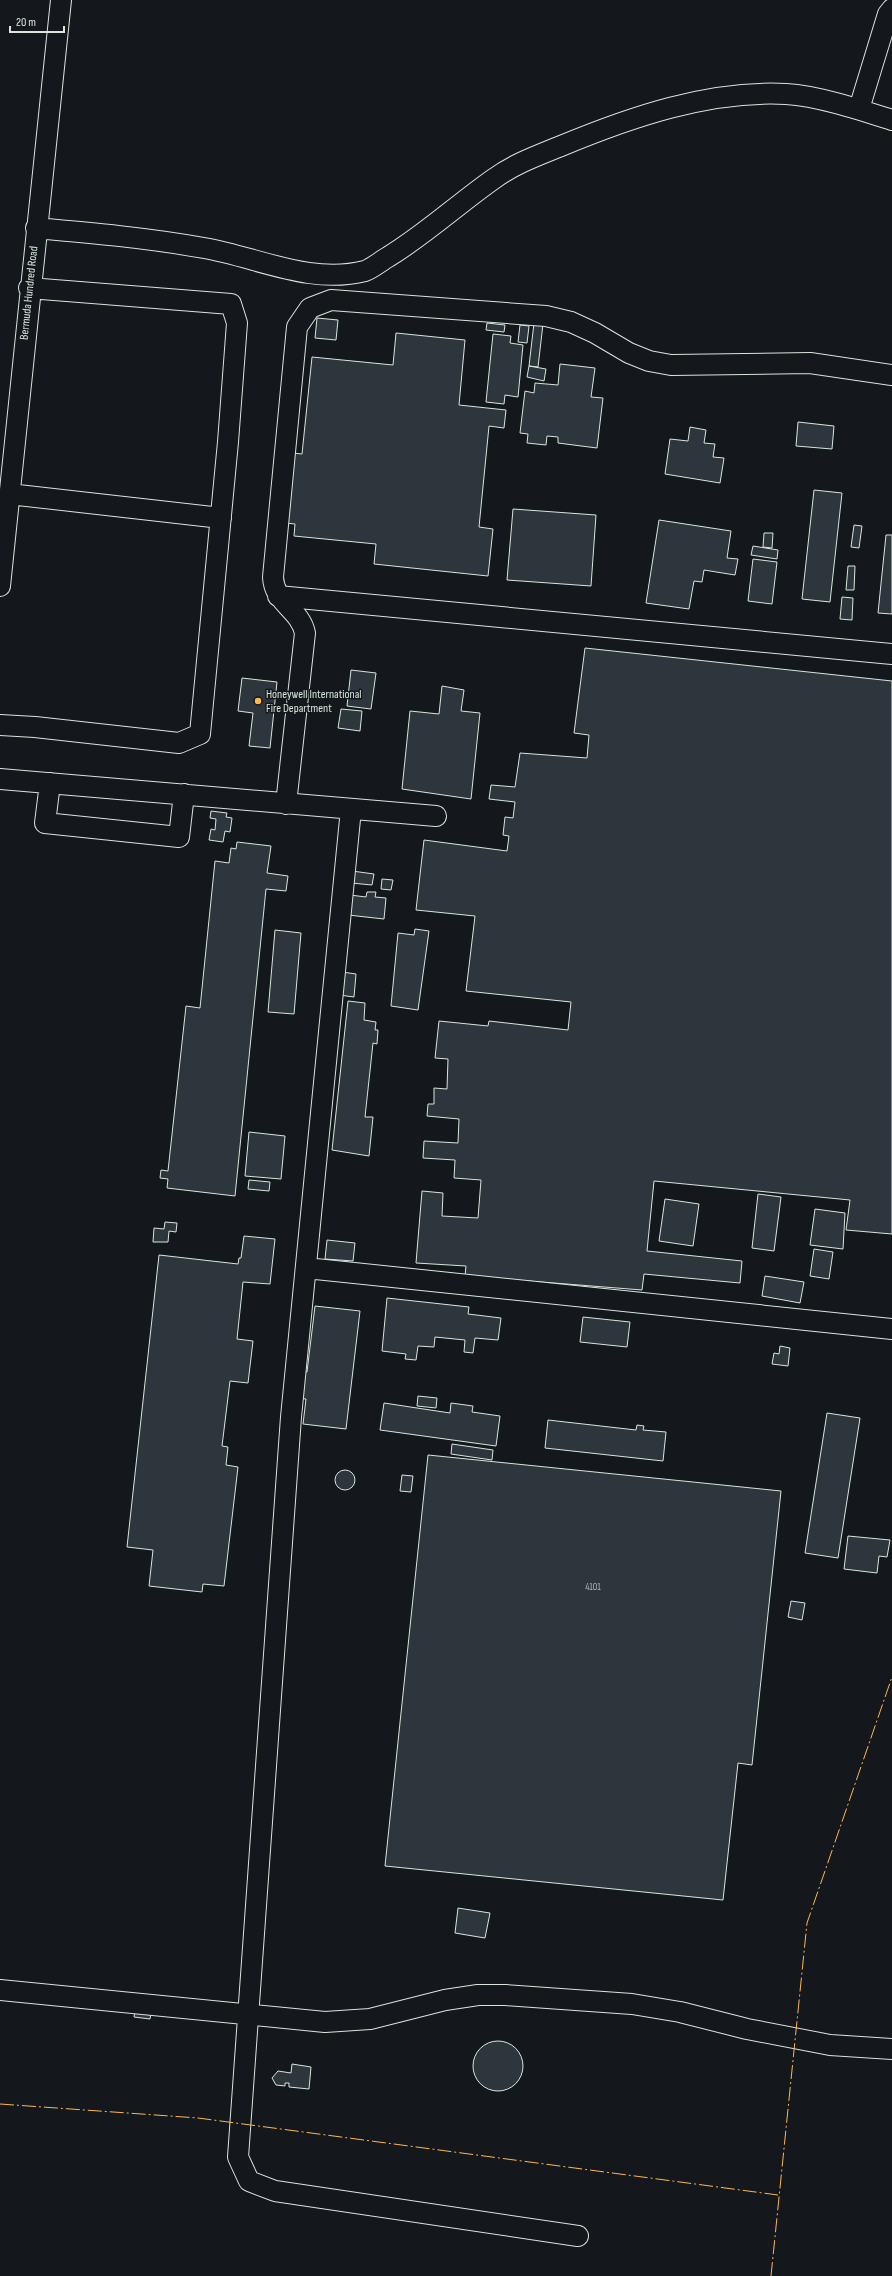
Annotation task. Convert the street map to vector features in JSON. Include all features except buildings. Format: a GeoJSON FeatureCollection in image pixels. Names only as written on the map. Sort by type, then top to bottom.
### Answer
{"type":"FeatureCollection","features":[{"type":"Feature","properties":{"kind":"street","name":"Bermuda Hundred Road"},"geometry":{"type":"LineString","coordinates":[[0,586],[9,494],[7,442],[29,288],[61,0]]}},
{"type":"Feature","properties":{"kind":"street"},"geometry":{"type":"LineString","coordinates":[[859,109],[890,12]]}},
{"type":"Feature","properties":{"kind":"street"},"geometry":{"type":"LineString","coordinates":[[36,228],[128,237],[206,248],[290,270],[327,274],[366,270],[399,250],[498,176],[540,154],[630,120],[686,104],[725,97],[762,94],[788,94],[859,109],[892,120]]}},
{"type":"Feature","properties":{"kind":"street"},"geometry":{"type":"LineString","coordinates":[[0,725],[35,727],[179,743],[200,734],[221,518],[237,322],[231,304],[29,288]]}},
{"type":"Feature","properties":{"kind":"street"},"geometry":{"type":"LineString","coordinates":[[286,804],[305,634],[299,617],[278,596],[273,577],[297,327],[310,308],[321,302],[331,300],[546,316],[571,322],[595,333],[629,353],[649,361],[671,365],[810,363],[892,374]]}},
{"type":"Feature","properties":{"kind":"street"},"geometry":{"type":"LineString","coordinates":[[9,494],[221,518]]}},
{"type":"Feature","properties":{"kind":"street"},"geometry":{"type":"LineString","coordinates":[[278,596],[892,654]]}},
{"type":"Feature","properties":{"kind":"street"},"geometry":{"type":"LineString","coordinates":[[0,779],[436,816]]}},
{"type":"Feature","properties":{"kind":"street"},"geometry":{"type":"LineString","coordinates":[[50,783],[45,823],[179,837],[184,794]]}},
{"type":"Feature","properties":{"kind":"street"},"geometry":{"type":"LineString","coordinates":[[351,809],[291,1417],[238,2157],[249,2181],[275,2191],[578,2236]]}},
{"type":"Feature","properties":{"kind":"street"},"geometry":{"type":"LineString","coordinates":[[306,1268],[892,1328]]}},
{"type":"Feature","properties":{"kind":"street"},"geometry":{"type":"LineString","coordinates":[[0,1990],[248,2013],[325,2022],[370,2019],[445,2000],[478,1995],[505,1994],[632,2004],[680,2012],[747,2029],[830,2045],[871,2049],[892,2049]]}},
{"type":"Feature","properties":{"kind":"power"},"geometry":{"type":"LineString","coordinates":[[771,2276],[807,1923],[892,1677]]}},
{"type":"Feature","properties":{"kind":"power"},"geometry":{"type":"LineString","coordinates":[[0,2104],[198,2118],[778,2195]]}},
{"type":"Feature","properties":{"kind":"place","name":"Honeywell International Fire Department"},"geometry":{"type":"Point","coordinates":[258,701]}}]}
